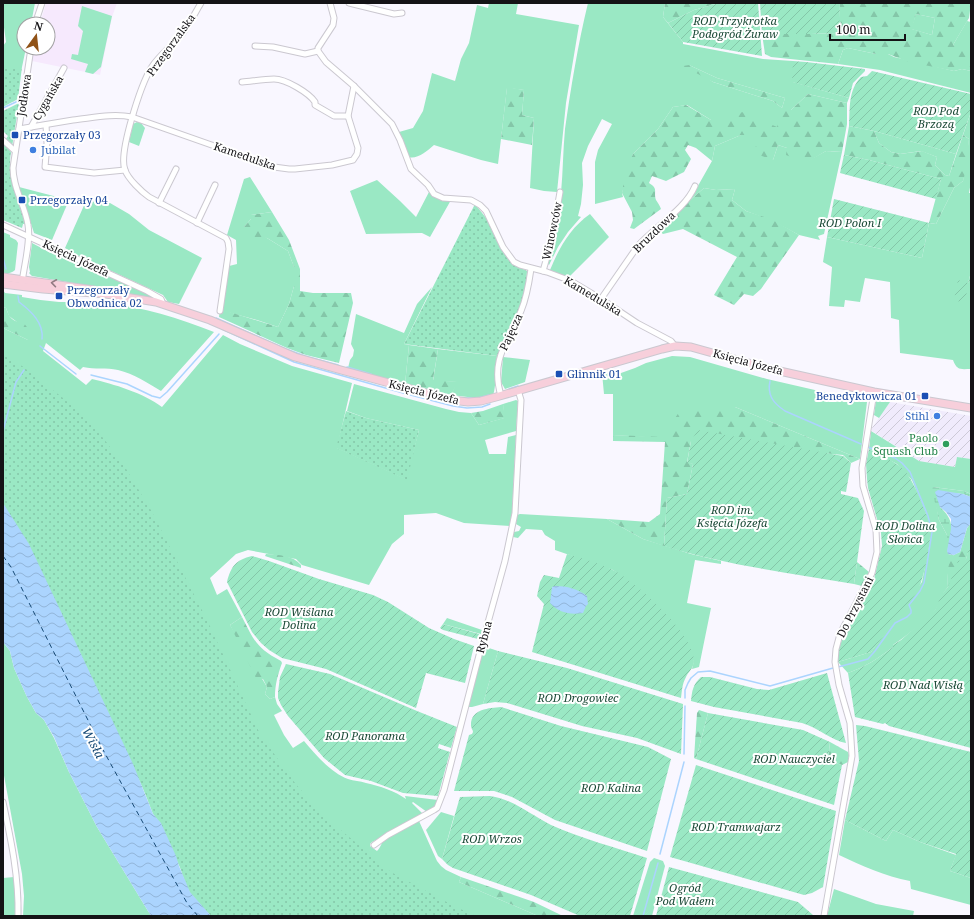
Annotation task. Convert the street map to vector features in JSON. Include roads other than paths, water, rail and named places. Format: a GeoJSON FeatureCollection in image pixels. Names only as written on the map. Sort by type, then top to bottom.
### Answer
{"type":"FeatureCollection","features":[{"type":"Feature","properties":{"kind":"main road"},"geometry":{"type":"LineString","coordinates":[[3,277],[22,283]]}},
{"type":"Feature","properties":{"kind":"main road","name":"Księcia Józefa"},"geometry":{"type":"LineString","coordinates":[[6,284],[22,283],[86,288],[106,294],[134,297],[163,304],[210,320],[295,357],[439,397],[468,402],[481,401],[501,396],[649,352],[675,346],[683,346],[766,368],[874,392],[971,408]]}},
{"type":"Feature","properties":{"kind":"street"},"geometry":{"type":"LineString","coordinates":[[38,16],[42,3]]}},
{"type":"Feature","properties":{"kind":"street","name":"Przegorzalska"},"geometry":{"type":"LineString","coordinates":[[125,170],[125,152],[132,116],[151,69],[159,58],[183,33],[201,3]]}},
{"type":"Feature","properties":{"kind":"street"},"geometry":{"type":"LineString","coordinates":[[318,51],[318,48],[333,25],[334,21],[330,3]]}},
{"type":"Feature","properties":{"kind":"street"},"geometry":{"type":"LineString","coordinates":[[349,3],[394,14],[402,13]]}},
{"type":"Feature","properties":{"kind":"street"},"geometry":{"type":"LineString","coordinates":[[255,46],[273,47],[305,54],[318,51]]}},
{"type":"Feature","properties":{"kind":"street"},"geometry":{"type":"LineString","coordinates":[[318,51],[326,62],[354,86]]}},
{"type":"Feature","properties":{"kind":"street","name":"Jodłowa"},"geometry":{"type":"LineString","coordinates":[[28,236],[28,222],[13,178],[13,168],[30,56]]}},
{"type":"Feature","properties":{"kind":"street","name":"Cygańska"},"geometry":{"type":"LineString","coordinates":[[31,127],[64,68]]}},
{"type":"Feature","properties":{"kind":"street"},"geometry":{"type":"LineString","coordinates":[[242,82],[273,79],[280,80],[310,96],[315,102],[315,105],[334,116],[348,116]]}},
{"type":"Feature","properties":{"kind":"street","name":"Kamedulska"},"geometry":{"type":"LineString","coordinates":[[132,116],[274,167],[289,170],[332,165],[353,160],[357,154],[358,148],[348,116],[354,86]]}},
{"type":"Feature","properties":{"kind":"street","name":"Kamedulska"},"geometry":{"type":"LineString","coordinates":[[354,86],[392,124],[411,168],[428,185],[434,194],[443,198],[471,200],[480,205],[486,212],[503,247],[514,262],[571,281],[637,323],[671,341],[675,346]]}},
{"type":"Feature","properties":{"kind":"street"},"geometry":{"type":"LineString","coordinates":[[19,129],[117,115],[132,116]]}},
{"type":"Feature","properties":{"kind":"street"},"geometry":{"type":"LineString","coordinates":[[46,125],[47,143],[45,167],[94,172],[125,170],[140,190],[159,203],[226,238],[229,249],[220,311]]}},
{"type":"Feature","properties":{"kind":"street"},"geometry":{"type":"LineString","coordinates":[[3,140],[15,151]]}},
{"type":"Feature","properties":{"kind":"street"},"geometry":{"type":"LineString","coordinates":[[159,203],[176,170]]}},
{"type":"Feature","properties":{"kind":"street"},"geometry":{"type":"LineString","coordinates":[[197,223],[215,185]]}},
{"type":"Feature","properties":{"kind":"street","name":"Bruzdowa"},"geometry":{"type":"LineString","coordinates":[[601,299],[637,247],[684,203],[694,186]]}},
{"type":"Feature","properties":{"kind":"street","name":"Winowców"},"geometry":{"type":"LineString","coordinates":[[543,271],[551,243],[560,192]]}},
{"type":"Feature","properties":{"kind":"street","name":"Księcia Józefa"},"geometry":{"type":"LineString","coordinates":[[3,225],[155,295],[161,299],[163,304]]}},
{"type":"Feature","properties":{"kind":"street","name":"Księcia Józefa"},"geometry":{"type":"LineString","coordinates":[[22,283],[28,236]]}},
{"type":"Feature","properties":{"kind":"street","name":"Pajęcza"},"geometry":{"type":"LineString","coordinates":[[501,396],[498,367],[500,356],[503,346],[522,310],[531,268]]}},
{"type":"Feature","properties":{"kind":"street","name":"Rybna"},"geometry":{"type":"LineString","coordinates":[[374,845],[388,835],[437,808],[444,790],[505,561],[515,513],[521,400],[518,390]]}},
{"type":"Feature","properties":{"kind":"street","name":"Do Przystani"},"geometry":{"type":"LineString","coordinates":[[824,916],[852,756],[850,723],[839,685],[835,662],[836,649],[843,627],[872,573],[877,552],[876,530],[864,486],[862,468],[874,392]]}},
{"type":"Feature","properties":{"kind":"street"},"geometry":{"type":"LineString","coordinates":[[3,802],[16,872],[19,898],[18,916]]}},
{"type":"Feature","properties":{"kind":"water"},"geometry":{"type":"Polygon","coordinates":[[[938,490],[963,494],[971,497],[971,523],[967,528],[960,552],[954,555],[948,554],[947,551],[951,529],[951,519],[940,507],[935,492],[938,490]]]}},
{"type":"Feature","properties":{"kind":"water","name":"Wisła"},"geometry":{"type":"Polygon","coordinates":[[[3,503],[29,544],[133,764],[153,814],[161,823],[190,892],[211,916],[151,916],[97,827],[69,772],[54,737],[44,720],[36,713],[27,697],[14,668],[10,651],[3,642],[3,503]]]}},
{"type":"Feature","properties":{"kind":"water"},"geometry":{"type":"Polygon","coordinates":[[[552,587],[572,588],[587,596],[588,604],[583,613],[574,614],[565,612],[553,606],[550,603],[552,587]]]}},
{"type":"Feature","properties":{"kind":"waterway"},"geometry":{"type":"LineString","coordinates":[[3,108],[18,101]]}},
{"type":"Feature","properties":{"kind":"waterway"},"geometry":{"type":"LineString","coordinates":[[3,258],[6,269]]}},
{"type":"Feature","properties":{"kind":"waterway"},"geometry":{"type":"LineString","coordinates":[[18,296],[19,302],[32,313],[39,323],[42,339]]}},
{"type":"Feature","properties":{"kind":"waterway"},"geometry":{"type":"LineString","coordinates":[[216,318],[286,349],[338,365]]}},
{"type":"Feature","properties":{"kind":"waterway"},"geometry":{"type":"LineString","coordinates":[[222,329],[294,362],[403,393],[453,406],[467,408],[482,407],[490,404]]}},
{"type":"Feature","properties":{"kind":"waterway"},"geometry":{"type":"LineString","coordinates":[[91,375],[127,384],[152,396],[160,398],[219,334]]}},
{"type":"Feature","properties":{"kind":"waterway"},"geometry":{"type":"LineString","coordinates":[[40,346],[76,374]]}},
{"type":"Feature","properties":{"kind":"waterway"},"geometry":{"type":"LineString","coordinates":[[347,367],[371,374]]}},
{"type":"Feature","properties":{"kind":"waterway"},"geometry":{"type":"LineString","coordinates":[[3,431],[16,382],[24,370]]}},
{"type":"Feature","properties":{"kind":"waterway"},"geometry":{"type":"LineString","coordinates":[[770,381],[770,395],[774,402],[785,411],[861,444]]}},
{"type":"Feature","properties":{"kind":"waterway"},"geometry":{"type":"LineString","coordinates":[[509,389],[518,386]]}},
{"type":"Feature","properties":{"kind":"waterway"},"geometry":{"type":"LineString","coordinates":[[463,398],[478,398],[489,395]]}},
{"type":"Feature","properties":{"kind":"waterway"},"geometry":{"type":"LineString","coordinates":[[838,667],[868,659],[895,623],[907,617],[911,613],[909,605],[920,591],[924,583],[932,532],[928,516],[910,472],[895,458],[868,447]]}},
{"type":"Feature","properties":{"kind":"waterway"},"geometry":{"type":"LineString","coordinates":[[685,698],[685,690],[688,683],[698,672],[710,671],[770,686],[833,668]]}},
{"type":"Feature","properties":{"kind":"waterway"},"geometry":{"type":"LineString","coordinates":[[684,754],[685,706]]}},
{"type":"Feature","properties":{"kind":"waterway"},"geometry":{"type":"LineString","coordinates":[[660,854],[684,762]]}},
{"type":"Feature","properties":{"kind":"waterway"},"geometry":{"type":"LineString","coordinates":[[643,916],[658,863]]}},
{"type":"Feature","properties":{"kind":"place","name":"Przegorzały 03"},"geometry":{"type":"Point","coordinates":[15,135]}},
{"type":"Feature","properties":{"kind":"place","name":"Jubilat"},"geometry":{"type":"Point","coordinates":[33,150]}},
{"type":"Feature","properties":{"kind":"place","name":"Przegorzały 04"},"geometry":{"type":"Point","coordinates":[22,200]}},
{"type":"Feature","properties":{"kind":"place","name":"Przegorzały Obwodnica 02"},"geometry":{"type":"Point","coordinates":[59,296]}},
{"type":"Feature","properties":{"kind":"place","name":"Glinnik 01"},"geometry":{"type":"Point","coordinates":[559,374]}},
{"type":"Feature","properties":{"kind":"place","name":"Benedyktowicza 01"},"geometry":{"type":"Point","coordinates":[925,396]}},
{"type":"Feature","properties":{"kind":"place","name":"Stihl"},"geometry":{"type":"Point","coordinates":[937,416]}},
{"type":"Feature","properties":{"kind":"place","name":"Paolo Squash Club"},"geometry":{"type":"Point","coordinates":[946,444]}},
{"type":"Feature","properties":{"kind":"park label","name":"ROD Trzykrotka Podogród Żuraw"},"geometry":{"type":"Point","coordinates":[735,27]}},
{"type":"Feature","properties":{"kind":"park label","name":"ROD Pod Brzozą"},"geometry":{"type":"Point","coordinates":[936,117]}},
{"type":"Feature","properties":{"kind":"park label","name":"ROD Polon I"},"geometry":{"type":"Point","coordinates":[850,223]}},
{"type":"Feature","properties":{"kind":"park label","name":"ROD im. Księcia Józefa"},"geometry":{"type":"Point","coordinates":[732,516]}},
{"type":"Feature","properties":{"kind":"park label","name":"ROD Dolina Słońca"},"geometry":{"type":"Point","coordinates":[905,532]}},
{"type":"Feature","properties":{"kind":"park label","name":"ROD Wiślana Dolina"},"geometry":{"type":"Point","coordinates":[299,618]}},
{"type":"Feature","properties":{"kind":"park label","name":"ROD Nad Wisłą"},"geometry":{"type":"Point","coordinates":[923,685]}},
{"type":"Feature","properties":{"kind":"park label","name":"ROD Drogowiec"},"geometry":{"type":"Point","coordinates":[578,698]}},
{"type":"Feature","properties":{"kind":"park label","name":"ROD Panorama"},"geometry":{"type":"Point","coordinates":[365,736]}},
{"type":"Feature","properties":{"kind":"park label","name":"ROD Nauczyciel"},"geometry":{"type":"Point","coordinates":[794,759]}},
{"type":"Feature","properties":{"kind":"park label","name":"ROD Kalina"},"geometry":{"type":"Point","coordinates":[611,788]}},
{"type":"Feature","properties":{"kind":"park label","name":"ROD Tramwajarz"},"geometry":{"type":"Point","coordinates":[736,827]}},
{"type":"Feature","properties":{"kind":"park label","name":"ROD Wrzos"},"geometry":{"type":"Point","coordinates":[492,839]}},
{"type":"Feature","properties":{"kind":"park label","name":"Ogród Pod Wałem"},"geometry":{"type":"Point","coordinates":[685,894]}}]}
